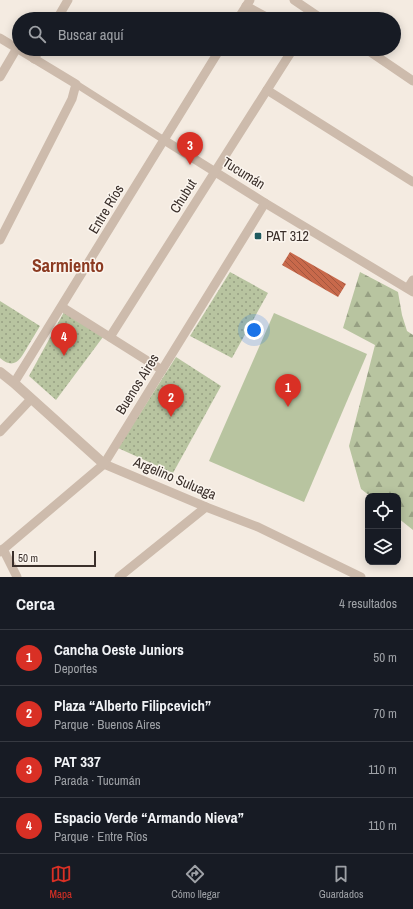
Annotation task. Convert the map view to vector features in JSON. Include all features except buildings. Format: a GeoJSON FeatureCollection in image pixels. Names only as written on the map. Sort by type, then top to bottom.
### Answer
{"type":"FeatureCollection","features":[{"type":"Feature","properties":{"kind":"street"},"geometry":{"type":"LineString","coordinates":[[61,12],[68,0]]}},
{"type":"Feature","properties":{"kind":"street"},"geometry":{"type":"LineString","coordinates":[[294,0],[312,12]]}},
{"type":"Feature","properties":{"kind":"street"},"geometry":{"type":"LineString","coordinates":[[242,12],[248,3],[260,12]]}},
{"type":"Feature","properties":{"kind":"street","name":"Tucumán"},"geometry":{"type":"LineString","coordinates":[[0,38],[12,45]]}},
{"type":"Feature","properties":{"kind":"street"},"geometry":{"type":"LineString","coordinates":[[0,77],[12,56]]}},
{"type":"Feature","properties":{"kind":"street","name":"Tucumán"},"geometry":{"type":"LineString","coordinates":[[29,56],[265,203],[410,290]]}},
{"type":"Feature","properties":{"kind":"street","name":"Entre Ríos"},"geometry":{"type":"LineString","coordinates":[[14,383],[216,56]]}},
{"type":"Feature","properties":{"kind":"street","name":"Chubut"},"geometry":{"type":"LineString","coordinates":[[110,337],[289,56]]}},
{"type":"Feature","properties":{"kind":"street"},"geometry":{"type":"LineString","coordinates":[[376,56],[413,81]]}},
{"type":"Feature","properties":{"kind":"street"},"geometry":{"type":"LineString","coordinates":[[0,240],[72,99],[76,84]]}},
{"type":"Feature","properties":{"kind":"street"},"geometry":{"type":"LineString","coordinates":[[267,90],[413,182]]}},
{"type":"Feature","properties":{"kind":"street","name":"Buenos Aires"},"geometry":{"type":"LineString","coordinates":[[2,550],[104,464],[265,203]]}},
{"type":"Feature","properties":{"kind":"street"},"geometry":{"type":"LineString","coordinates":[[410,290],[413,280]]}},
{"type":"Feature","properties":{"kind":"street"},"geometry":{"type":"LineString","coordinates":[[62,307],[162,370]]}},
{"type":"Feature","properties":{"kind":"street","name":"Argelino Suluaga"},"geometry":{"type":"LineString","coordinates":[[0,372],[104,464],[258,527],[361,577]]}},
{"type":"Feature","properties":{"kind":"street"},"geometry":{"type":"LineString","coordinates":[[0,432],[31,398]]}},
{"type":"Feature","properties":{"kind":"street"},"geometry":{"type":"LineString","coordinates":[[119,577],[206,507]]}},
{"type":"Feature","properties":{"kind":"street"},"geometry":{"type":"LineString","coordinates":[[2,550],[17,577]]}},
{"type":"Feature","properties":{"kind":"green space"},"geometry":{"type":"Polygon","coordinates":[[[230,272],[268,293],[232,358],[190,336],[230,272]]]}},
{"type":"Feature","properties":{"kind":"green space"},"geometry":{"type":"Polygon","coordinates":[[[360,272],[398,292],[402,315],[407,331],[413,335],[413,530],[401,520],[401,493],[366,493],[361,489],[349,446],[375,345],[343,328],[360,272]]]}},
{"type":"Feature","properties":{"kind":"green space"},"geometry":{"type":"Polygon","coordinates":[[[0,301],[40,326],[23,355],[14,363],[5,362],[0,358],[0,301]]]}},
{"type":"Feature","properties":{"kind":"green space"},"geometry":{"type":"Polygon","coordinates":[[[64,312],[103,337],[56,400],[29,376],[64,312]]]}},
{"type":"Feature","properties":{"kind":"green space"},"geometry":{"type":"Polygon","coordinates":[[[274,313],[367,354],[304,502],[209,461],[274,313]]]}},
{"type":"Feature","properties":{"kind":"green space"},"geometry":{"type":"Polygon","coordinates":[[[176,357],[221,386],[173,473],[118,448],[176,357]]]}},
{"type":"Feature","properties":{"kind":"place","name":"PAT 337"},"geometry":{"type":"Point","coordinates":[190,165]}},
{"type":"Feature","properties":{"kind":"place","name":"PAT 312"},"geometry":{"type":"Point","coordinates":[258,236]}},
{"type":"Feature","properties":{"kind":"place","name":"Espacio Verde “Armando Nieva”"},"geometry":{"type":"Point","coordinates":[64,356]}},
{"type":"Feature","properties":{"kind":"place","name":"Cancha Oeste Juniors"},"geometry":{"type":"Point","coordinates":[288,407]}},
{"type":"Feature","properties":{"kind":"place","name":"Plaza “Alberto Filipcevich”"},"geometry":{"type":"Point","coordinates":[171,417]}},
{"type":"Feature","properties":{"kind":"district","name":"Sarmiento"},"geometry":{"type":"Point","coordinates":[68,266]}}]}
